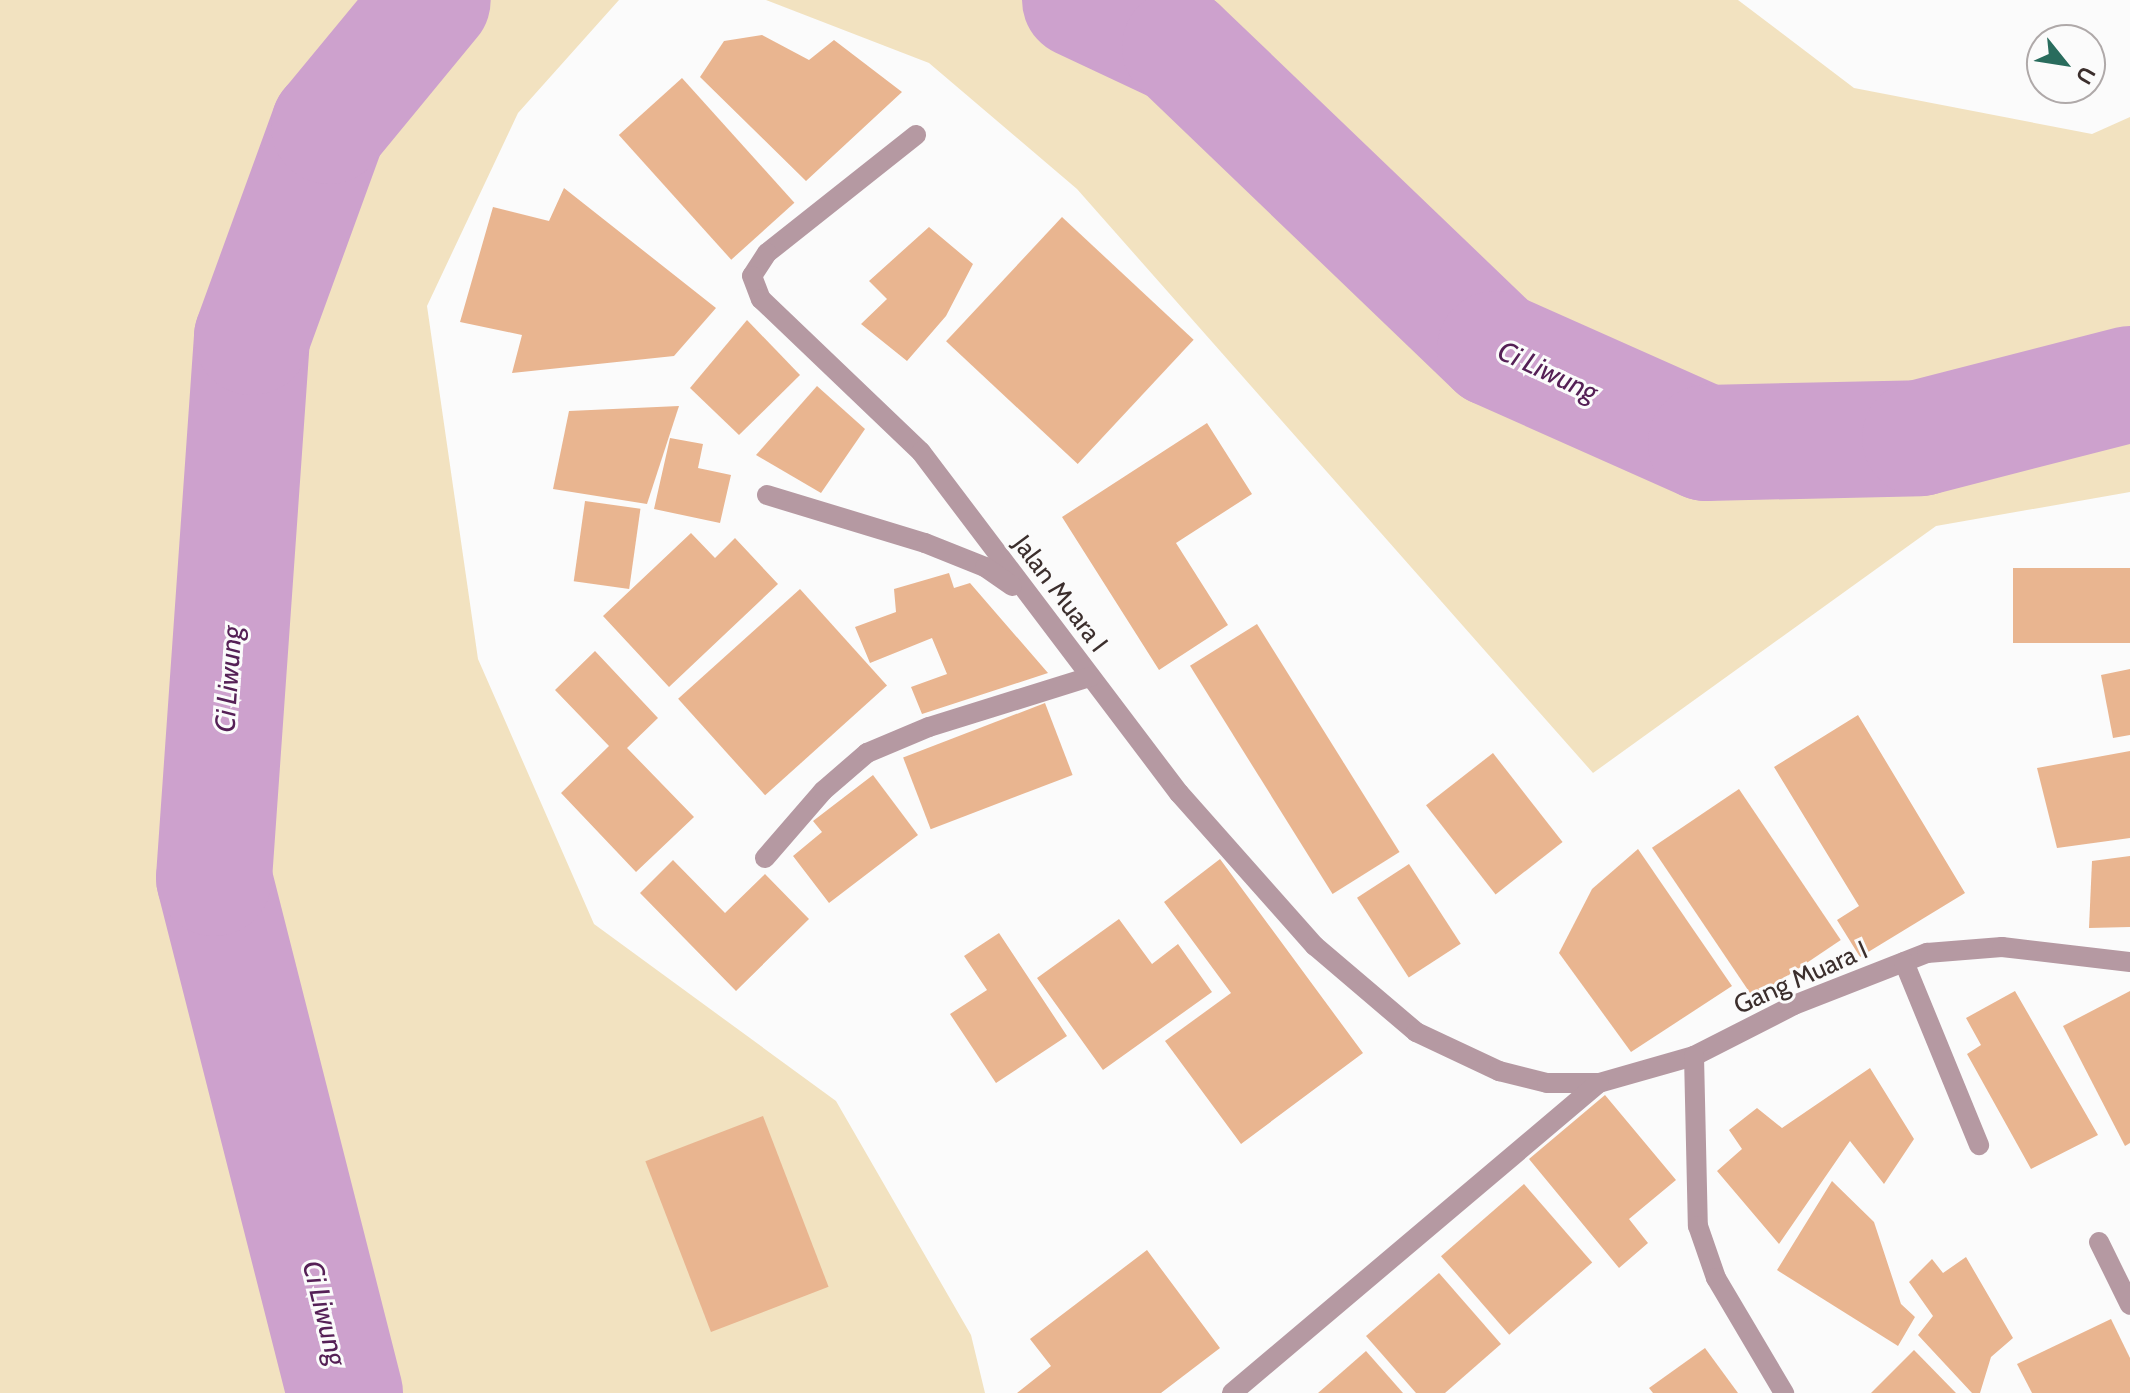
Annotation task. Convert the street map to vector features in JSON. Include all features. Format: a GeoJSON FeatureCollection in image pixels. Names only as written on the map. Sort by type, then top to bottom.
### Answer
{"type":"FeatureCollection","features":[{"type":"Feature","properties":{"kind":"street","name":"Jalan Muara I"},"geometry":{"type":"LineString","coordinates":[[916,135],[767,253],[752,276],[761,299],[921,452],[1179,793],[1357,986],[1416,1032],[1499,1071]]}},
{"type":"Feature","properties":{"kind":"street"},"geometry":{"type":"LineString","coordinates":[[767,495],[888,530],[985,567],[1031,600]]}},
{"type":"Feature","properties":{"kind":"street"},"geometry":{"type":"LineString","coordinates":[[765,858],[823,791],[867,753],[929,727],[1090,677]]}},
{"type":"Feature","properties":{"kind":"street","name":"Gang Muara I"},"geometry":{"type":"LineString","coordinates":[[1499,1071],[1547,1083],[1599,1083],[1694,1056],[1794,1005],[1927,953],[2002,947],[2130,962]]}},
{"type":"Feature","properties":{"kind":"street"},"geometry":{"type":"LineString","coordinates":[[1904,962],[1979,1145]]}},
{"type":"Feature","properties":{"kind":"street"},"geometry":{"type":"LineString","coordinates":[[1694,1056],[1698,1226],[1734,1312],[1784,1393]]}},
{"type":"Feature","properties":{"kind":"street"},"geometry":{"type":"LineString","coordinates":[[1232,1393],[1599,1083]]}},
{"type":"Feature","properties":{"kind":"street"},"geometry":{"type":"LineString","coordinates":[[2099,1242],[2130,1305]]}},
{"type":"Feature","properties":{"kind":"shaded area"},"geometry":{"type":"Polygon","coordinates":[[[0,0],[619,0],[518,113],[427,306],[478,659],[594,924],[836,1101],[971,1335],[985,1393],[0,1393],[0,0]]]}},
{"type":"Feature","properties":{"kind":"shaded area"},"geometry":{"type":"Polygon","coordinates":[[[766,0],[1738,0],[1854,88],[2092,134],[2130,117],[2130,492],[1936,526],[1593,773],[1077,189],[929,63],[766,0]]]}},
{"type":"Feature","properties":{"kind":"building"},"geometry":{"type":"Polygon","coordinates":[[[762,35],[809,60],[834,40],[902,92],[806,181],[700,77],[724,41],[762,35]]]}},
{"type":"Feature","properties":{"kind":"building"},"geometry":{"type":"Polygon","coordinates":[[[682,78],[794,203],[731,260],[619,135],[682,78]]]}},
{"type":"Feature","properties":{"kind":"building"},"geometry":{"type":"Polygon","coordinates":[[[564,188],[716,308],[674,356],[512,373],[522,335],[460,322],[493,207],[549,221],[564,188]]]}},
{"type":"Feature","properties":{"kind":"building"},"geometry":{"type":"Polygon","coordinates":[[[1062,217],[1194,340],[1078,464],[946,341],[1062,217]]]}},
{"type":"Feature","properties":{"kind":"building"},"geometry":{"type":"Polygon","coordinates":[[[929,227],[973,264],[946,316],[907,361],[861,324],[887,299],[869,281],[929,227]]]}},
{"type":"Feature","properties":{"kind":"building"},"geometry":{"type":"Polygon","coordinates":[[[747,320],[800,375],[739,435],[690,388],[747,320]]]}},
{"type":"Feature","properties":{"kind":"building"},"geometry":{"type":"Polygon","coordinates":[[[817,386],[865,429],[821,493],[756,455],[817,386]]]}},
{"type":"Feature","properties":{"kind":"building"},"geometry":{"type":"Polygon","coordinates":[[[679,406],[647,504],[553,489],[569,411],[679,406]]]}},
{"type":"Feature","properties":{"kind":"building"},"geometry":{"type":"Polygon","coordinates":[[[1207,423],[1252,494],[1176,543],[1228,625],[1159,670],[1062,517],[1207,423]]]}},
{"type":"Feature","properties":{"kind":"building"},"geometry":{"type":"Polygon","coordinates":[[[670,438],[703,444],[698,468],[731,475],[720,523],[654,509],[670,438]]]}},
{"type":"Feature","properties":{"kind":"building"},"geometry":{"type":"Polygon","coordinates":[[[585,501],[640,509],[629,589],[574,581],[585,501]]]}},
{"type":"Feature","properties":{"kind":"building"},"geometry":{"type":"Polygon","coordinates":[[[691,533],[715,558],[735,538],[778,584],[669,687],[603,616],[691,533]]]}},
{"type":"Feature","properties":{"kind":"building"},"geometry":{"type":"Polygon","coordinates":[[[2013,568],[2130,568],[2130,643],[2013,643],[2013,568]]]}},
{"type":"Feature","properties":{"kind":"building"},"geometry":{"type":"Polygon","coordinates":[[[949,573],[954,588],[970,583],[1048,673],[922,714],[911,687],[947,674],[932,638],[870,663],[855,627],[896,612],[894,589],[949,573]]]}},
{"type":"Feature","properties":{"kind":"building"},"geometry":{"type":"Polygon","coordinates":[[[800,589],[887,686],[765,795],[678,699],[800,589]]]}},
{"type":"Feature","properties":{"kind":"building"},"geometry":{"type":"Polygon","coordinates":[[[1257,624],[1400,852],[1333,894],[1190,666],[1257,624]]]}},
{"type":"Feature","properties":{"kind":"building"},"geometry":{"type":"Polygon","coordinates":[[[595,651],[658,718],[627,748],[694,817],[636,872],[561,793],[609,746],[555,690],[595,651]]]}},
{"type":"Feature","properties":{"kind":"building"},"geometry":{"type":"Polygon","coordinates":[[[2130,669],[2130,735],[2113,738],[2101,675],[2130,669]]]}},
{"type":"Feature","properties":{"kind":"building"},"geometry":{"type":"Polygon","coordinates":[[[1045,703],[1073,775],[931,829],[903,757],[1045,703]]]}},
{"type":"Feature","properties":{"kind":"building"},"geometry":{"type":"Polygon","coordinates":[[[1858,715],[1965,893],[1860,957],[1837,920],[1859,906],[1774,767],[1858,715]]]}},
{"type":"Feature","properties":{"kind":"building"},"geometry":{"type":"Polygon","coordinates":[[[2130,751],[2130,838],[2057,848],[2037,768],[2130,751]]]}},
{"type":"Feature","properties":{"kind":"building"},"geometry":{"type":"Polygon","coordinates":[[[1493,753],[1563,842],[1496,894],[1426,805],[1493,753]]]}},
{"type":"Feature","properties":{"kind":"building"},"geometry":{"type":"Polygon","coordinates":[[[873,775],[918,835],[829,903],[793,856],[822,832],[813,821],[873,775]]]}},
{"type":"Feature","properties":{"kind":"building"},"geometry":{"type":"Polygon","coordinates":[[[1739,789],[1841,940],[1754,999],[1652,848],[1739,789]]]}},
{"type":"Feature","properties":{"kind":"building"},"geometry":{"type":"Polygon","coordinates":[[[1638,849],[1732,986],[1631,1052],[1559,953],[1592,889],[1638,849]]]}},
{"type":"Feature","properties":{"kind":"building"},"geometry":{"type":"Polygon","coordinates":[[[2130,856],[2130,927],[2089,928],[2092,861],[2130,856]]]}},
{"type":"Feature","properties":{"kind":"building"},"geometry":{"type":"Polygon","coordinates":[[[1220,859],[1363,1053],[1241,1144],[1165,1041],[1231,993],[1164,902],[1220,859]]]}},
{"type":"Feature","properties":{"kind":"building"},"geometry":{"type":"Polygon","coordinates":[[[673,860],[725,913],[765,874],[809,919],[736,991],[640,893],[673,860]]]}},
{"type":"Feature","properties":{"kind":"building"},"geometry":{"type":"Polygon","coordinates":[[[1409,864],[1461,944],[1409,977],[1357,898],[1409,864]]]}},
{"type":"Feature","properties":{"kind":"building"},"geometry":{"type":"Polygon","coordinates":[[[1119,919],[1152,964],[1178,944],[1212,992],[1103,1070],[1037,978],[1119,919]]]}},
{"type":"Feature","properties":{"kind":"building"},"geometry":{"type":"Polygon","coordinates":[[[999,933],[1067,1036],[996,1083],[950,1014],[987,990],[964,956],[999,933]]]}},
{"type":"Feature","properties":{"kind":"building"},"geometry":{"type":"Polygon","coordinates":[[[2015,991],[2098,1135],[2031,1169],[1967,1054],[1981,1045],[1966,1018],[2015,991]]]}},
{"type":"Feature","properties":{"kind":"building"},"geometry":{"type":"Polygon","coordinates":[[[2130,991],[2130,1143],[2125,1146],[2063,1026],[2130,991]]]}},
{"type":"Feature","properties":{"kind":"building"},"geometry":{"type":"Polygon","coordinates":[[[1870,1068],[1914,1139],[1884,1184],[1850,1141],[1779,1244],[1717,1171],[1742,1149],[1729,1130],[1757,1108],[1782,1128],[1870,1068]]]}},
{"type":"Feature","properties":{"kind":"building"},"geometry":{"type":"Polygon","coordinates":[[[1605,1095],[1676,1180],[1629,1219],[1648,1243],[1619,1268],[1529,1159],[1605,1095]]]}},
{"type":"Feature","properties":{"kind":"building"},"geometry":{"type":"Polygon","coordinates":[[[763,1116],[829,1287],[711,1332],[645,1161],[763,1116]]]}},
{"type":"Feature","properties":{"kind":"building"},"geometry":{"type":"Polygon","coordinates":[[[1832,1181],[1874,1222],[1901,1304],[1915,1317],[1898,1346],[1777,1270],[1832,1181]]]}},
{"type":"Feature","properties":{"kind":"building"},"geometry":{"type":"Polygon","coordinates":[[[1524,1184],[1592,1262],[1509,1335],[1441,1256],[1524,1184]]]}},
{"type":"Feature","properties":{"kind":"building"},"geometry":{"type":"Polygon","coordinates":[[[1147,1250],[1220,1348],[1161,1393],[1017,1393],[1051,1366],[1030,1339],[1147,1250]]]}},
{"type":"Feature","properties":{"kind":"building"},"geometry":{"type":"Polygon","coordinates":[[[1966,1257],[2013,1338],[1991,1357],[1980,1393],[1972,1393],[1918,1335],[1933,1316],[1909,1282],[1932,1259],[1943,1273],[1966,1257]]]}},
{"type":"Feature","properties":{"kind":"building"},"geometry":{"type":"Polygon","coordinates":[[[1439,1273],[1501,1344],[1445,1393],[1416,1393],[1366,1336],[1439,1273]]]}},
{"type":"Feature","properties":{"kind":"building"},"geometry":{"type":"Polygon","coordinates":[[[2111,1319],[2130,1358],[2130,1393],[2032,1393],[2017,1364],[2111,1319]]]}},
{"type":"Feature","properties":{"kind":"building"},"geometry":{"type":"Polygon","coordinates":[[[1705,1348],[1738,1393],[1653,1393],[1649,1388],[1705,1348]]]}},
{"type":"Feature","properties":{"kind":"building"},"geometry":{"type":"Polygon","coordinates":[[[1914,1350],[1956,1393],[1871,1393],[1914,1350]]]}},
{"type":"Feature","properties":{"kind":"building"},"geometry":{"type":"Polygon","coordinates":[[[1366,1351],[1403,1393],[1318,1393],[1366,1351]]]}},
{"type":"Feature","properties":{"kind":"waterway","name":"Ci Liwung"},"geometry":{"type":"LineString","coordinates":[[345,1393],[214,878],[252,337],[329,126],[433,0]]}},
{"type":"Feature","properties":{"kind":"waterway","name":"Ci Liwung"},"geometry":{"type":"LineString","coordinates":[[1080,0],[1180,47],[1495,349],[1706,443],[1920,438],[2130,384]]}}]}
